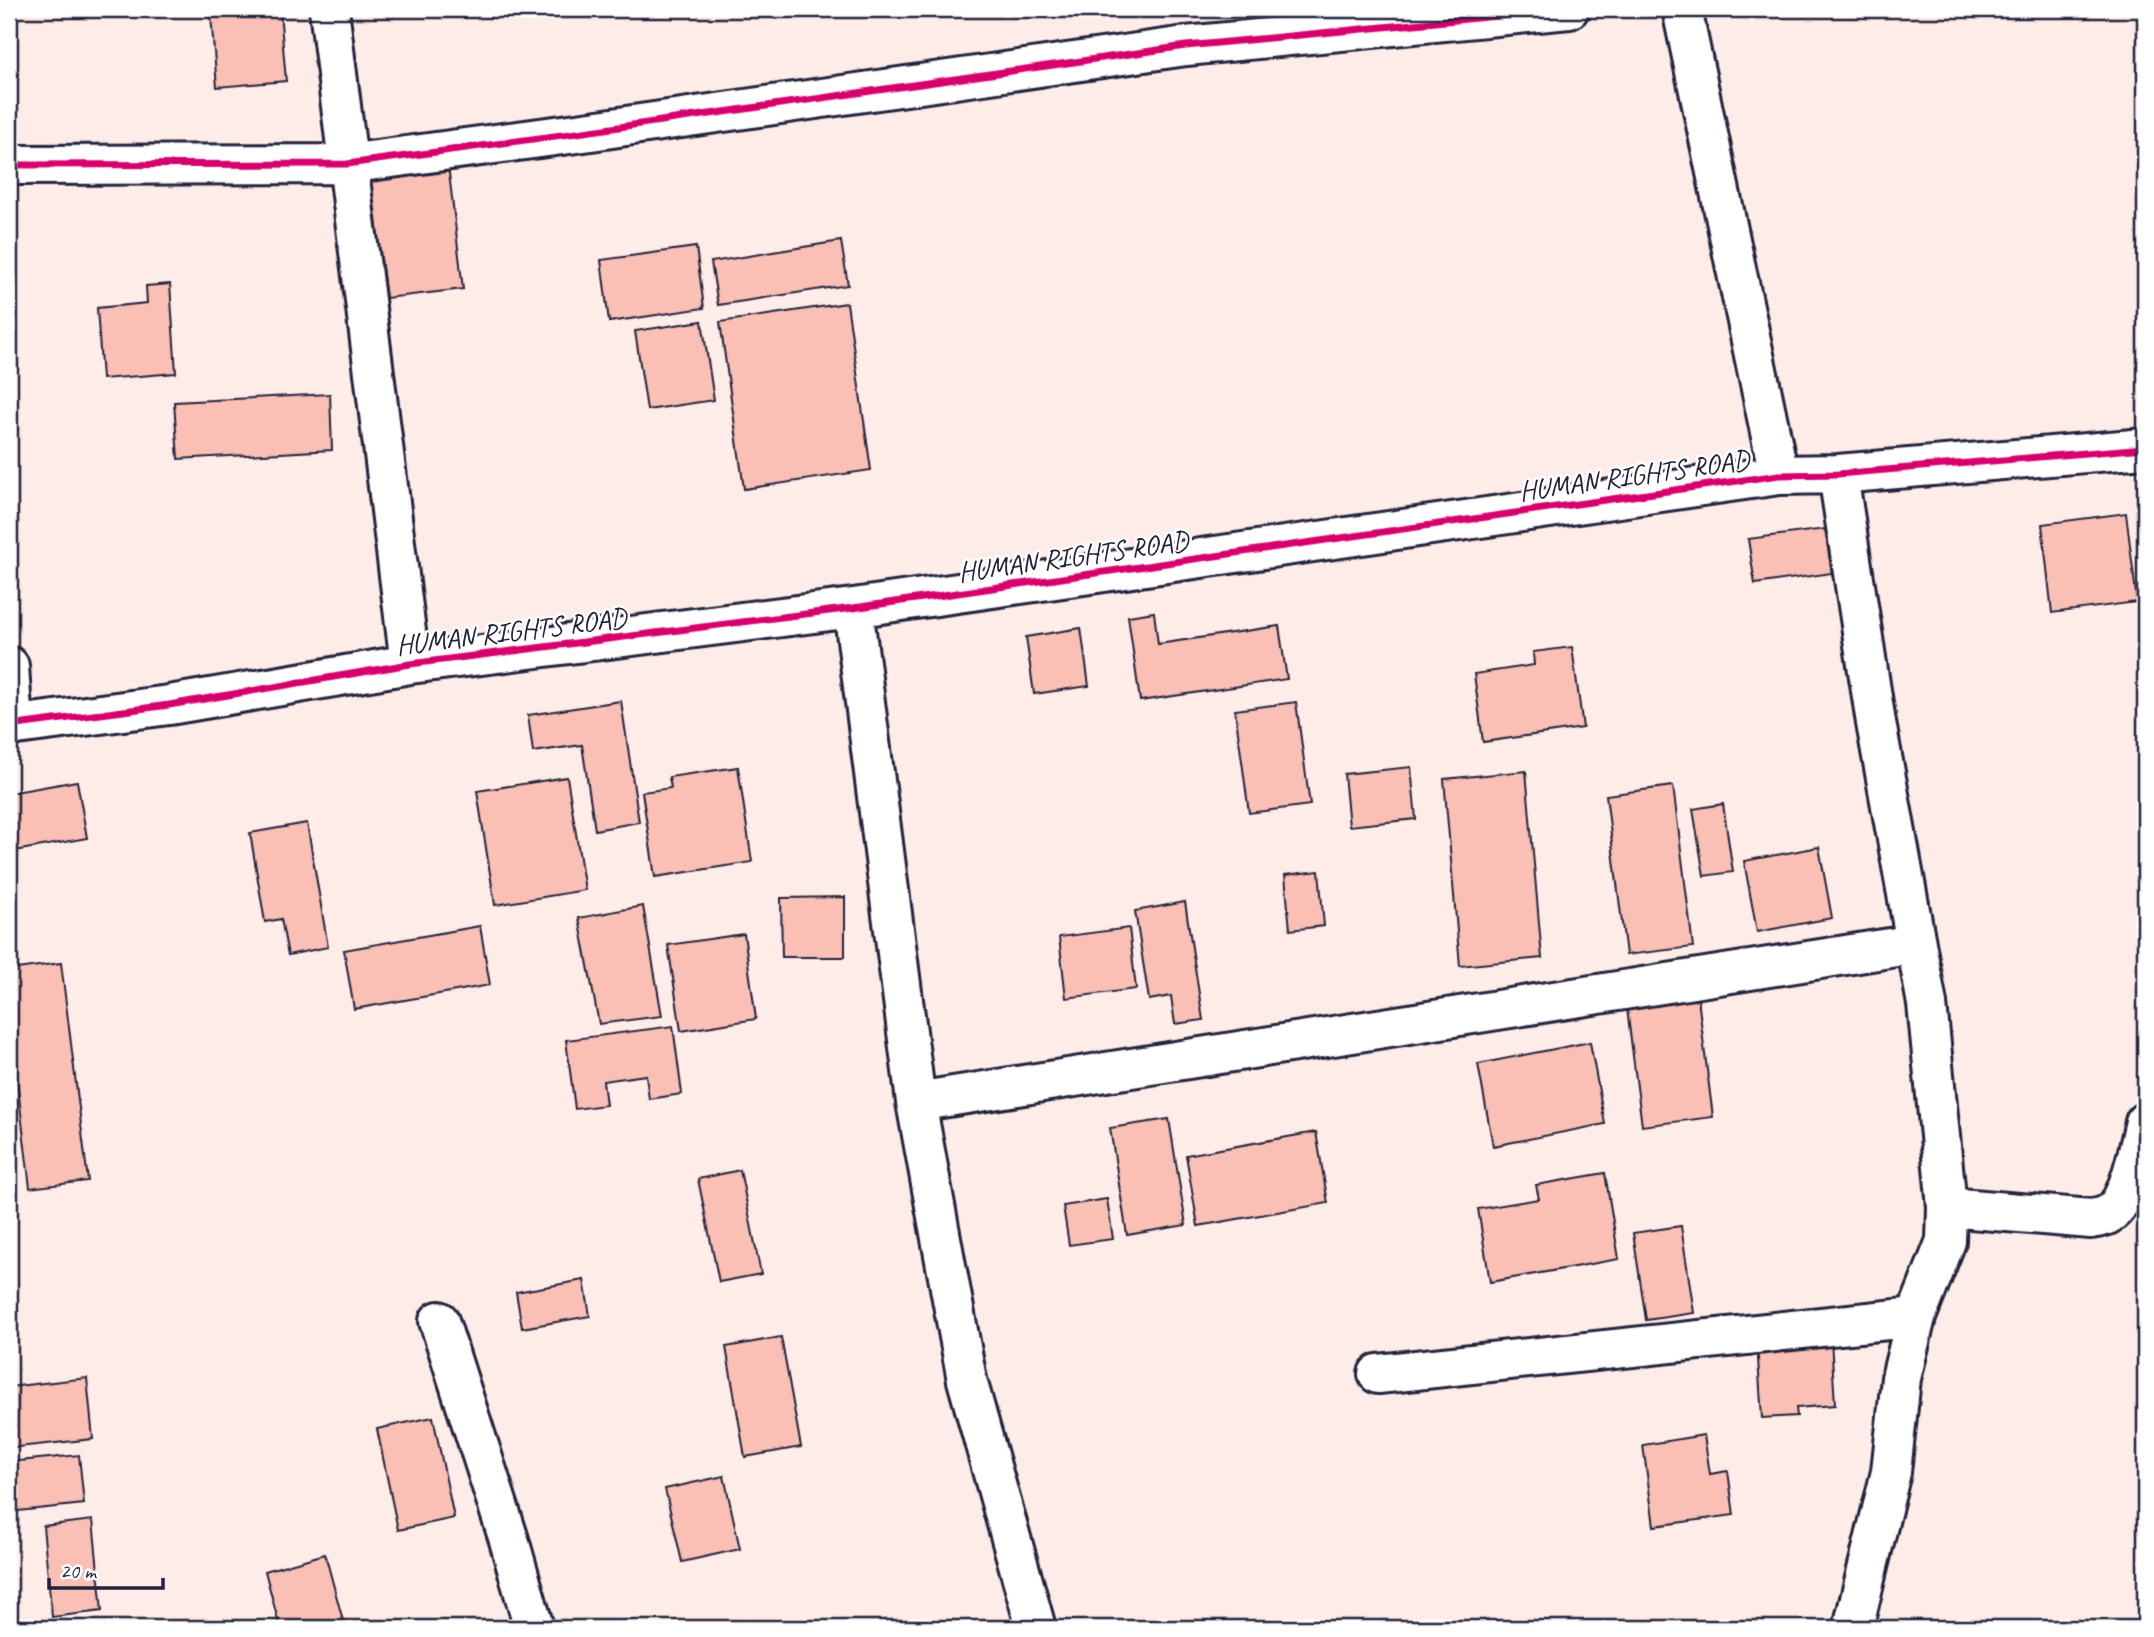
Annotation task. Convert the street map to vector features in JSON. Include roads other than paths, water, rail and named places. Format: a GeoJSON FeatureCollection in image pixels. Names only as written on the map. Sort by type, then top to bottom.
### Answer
{"type":"FeatureCollection","features":[{"type":"Feature","properties":{"kind":"street"},"geometry":{"type":"LineString","coordinates":[[328,9],[410,664]]}},
{"type":"Feature","properties":{"kind":"street"},"geometry":{"type":"LineString","coordinates":[[9,165],[347,164],[1186,46],[1569,9]]}},
{"type":"Feature","properties":{"kind":"street"},"geometry":{"type":"LineString","coordinates":[[1682,9],[1779,475]]}},
{"type":"Feature","properties":{"kind":"street","name":"HUMAN RIGHTS ROAD"},"geometry":{"type":"LineString","coordinates":[[11,726],[169,705],[410,664],[853,608],[1779,475],[1838,474],[2145,448]]}},
{"type":"Feature","properties":{"kind":"street"},"geometry":{"type":"LineString","coordinates":[[1838,474],[1876,723],[1927,1004],[1947,1207],[1946,1241],[1916,1317],[1901,1378],[1891,1472],[1853,1628]]}},
{"type":"Feature","properties":{"kind":"street"},"geometry":{"type":"LineString","coordinates":[[853,608],[916,1102],[967,1380],[1036,1628]]}},
{"type":"Feature","properties":{"kind":"street"},"geometry":{"type":"LineString","coordinates":[[9,666],[11,726]]}},
{"type":"Feature","properties":{"kind":"street"},"geometry":{"type":"LineString","coordinates":[[916,1102],[1915,944]]}},
{"type":"Feature","properties":{"kind":"street"},"geometry":{"type":"LineString","coordinates":[[1947,1207],[2091,1219],[2109,1214],[2120,1202],[2128,1185],[2145,1122]]}},
{"type":"Feature","properties":{"kind":"street"},"geometry":{"type":"LineString","coordinates":[[1378,1374],[1916,1317]]}},
{"type":"Feature","properties":{"kind":"street"},"geometry":{"type":"LineString","coordinates":[[439,1321],[509,1540],[534,1628]]}}]}
